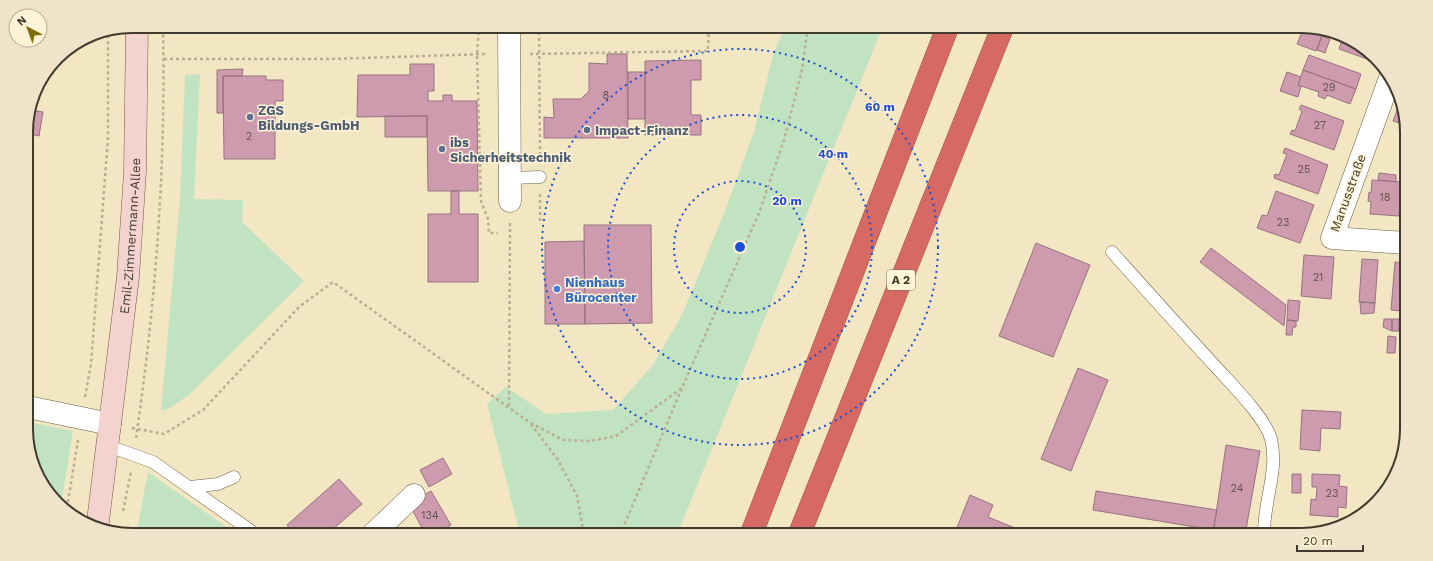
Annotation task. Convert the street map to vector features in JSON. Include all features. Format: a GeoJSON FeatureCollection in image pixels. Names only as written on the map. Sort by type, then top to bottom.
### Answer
{"type":"FeatureCollection","features":[{"type":"Feature","properties":{"kind":"highway"},"geometry":{"type":"LineString","coordinates":[[754,528],[945,33]]}},
{"type":"Feature","properties":{"kind":"highway","name":"A 2"},"geometry":{"type":"LineString","coordinates":[[802,528],[1000,33]]}},
{"type":"Feature","properties":{"kind":"main road","name":"Emil-Zimmermann-Allee"},"geometry":{"type":"LineString","coordinates":[[87,517],[110,424],[128,277],[135,172],[137,33]]}},
{"type":"Feature","properties":{"kind":"main road","name":"Emil-Zimmermann-Allee"},"geometry":{"type":"LineString","coordinates":[[98,522],[106,445]]}},
{"type":"Feature","properties":{"kind":"street"},"geometry":{"type":"LineString","coordinates":[[509,33],[510,201]]}},
{"type":"Feature","properties":{"kind":"street","name":"Manusstraße"},"geometry":{"type":"LineString","coordinates":[[1388,84],[1332,238],[1400,243]]}},
{"type":"Feature","properties":{"kind":"street"},"geometry":{"type":"LineString","coordinates":[[33,409],[110,424]]}},
{"type":"Feature","properties":{"kind":"street"},"geometry":{"type":"LineString","coordinates":[[379,528],[414,495]]}},
{"type":"Feature","properties":{"kind":"lane"},"geometry":{"type":"LineString","coordinates":[[511,178],[540,177]]}},
{"type":"Feature","properties":{"kind":"lane"},"geometry":{"type":"LineString","coordinates":[[1112,252],[1236,390],[1269,432],[1272,443],[1272,463],[1265,528]]}},
{"type":"Feature","properties":{"kind":"lane"},"geometry":{"type":"LineString","coordinates":[[106,445],[153,462],[247,528]]}},
{"type":"Feature","properties":{"kind":"lane"},"geometry":{"type":"LineString","coordinates":[[190,488],[218,484],[234,477]]}},
{"type":"Feature","properties":{"kind":"path"},"geometry":{"type":"LineString","coordinates":[[163,33],[164,59],[330,59],[508,52],[538,54],[708,51],[709,33]]}},
{"type":"Feature","properties":{"kind":"path"},"geometry":{"type":"LineString","coordinates":[[478,33],[481,202],[488,219],[489,233],[498,233]]}},
{"type":"Feature","properties":{"kind":"path"},"geometry":{"type":"LineString","coordinates":[[538,33],[540,222]]}},
{"type":"Feature","properties":{"kind":"path"},"geometry":{"type":"LineString","coordinates":[[623,528],[682,388],[759,213],[784,140],[802,70],[807,33]]}},
{"type":"Feature","properties":{"kind":"path"},"geometry":{"type":"LineString","coordinates":[[68,504],[91,364],[108,145],[108,36]]}},
{"type":"Feature","properties":{"kind":"path"},"geometry":{"type":"LineString","coordinates":[[509,407],[510,201]]}},
{"type":"Feature","properties":{"kind":"path"},"geometry":{"type":"LineString","coordinates":[[110,424],[164,434],[203,410],[299,307],[333,282],[529,422],[563,440],[590,441],[616,436],[682,388]]}},
{"type":"Feature","properties":{"kind":"path"},"geometry":{"type":"LineString","coordinates":[[529,422],[558,460],[577,496],[583,528]]}},
{"type":"Feature","properties":{"kind":"green space"},"geometry":{"type":"Polygon","coordinates":[[[782,33],[880,33],[680,528],[518,528],[487,404],[506,387],[546,414],[613,410],[652,366],[682,315],[723,216],[754,132],[773,55],[782,33]]]}},
{"type":"Feature","properties":{"kind":"green space"},"geometry":{"type":"Polygon","coordinates":[[[200,74],[194,199],[243,200],[242,222],[304,281],[190,394],[167,410],[161,410],[180,199],[185,75],[200,74]]]}},
{"type":"Feature","properties":{"kind":"green space"},"geometry":{"type":"Polygon","coordinates":[[[33,423],[73,431],[62,498],[50,484],[38,461],[34,442],[33,423]]]}},
{"type":"Feature","properties":{"kind":"green space"},"geometry":{"type":"Polygon","coordinates":[[[148,472],[228,528],[137,528],[148,472]]]}},
{"type":"Feature","properties":{"kind":"building"},"geometry":{"type":"Polygon","coordinates":[[[1302,33],[1322,35],[1316,51],[1297,44],[1302,33]]]}},
{"type":"Feature","properties":{"kind":"building"},"geometry":{"type":"Polygon","coordinates":[[[1322,36],[1330,39],[1325,53],[1317,50],[1322,36]]]}},
{"type":"Feature","properties":{"kind":"building"},"geometry":{"type":"Polygon","coordinates":[[[1342,42],[1367,59],[1339,49],[1342,42]]]}},
{"type":"Feature","properties":{"kind":"building"},"geometry":{"type":"Polygon","coordinates":[[[607,54],[627,54],[628,138],[544,138],[544,117],[554,118],[553,99],[581,99],[589,91],[589,63],[607,64],[607,54]]]}},
{"type":"Feature","properties":{"kind":"building"},"geometry":{"type":"Polygon","coordinates":[[[1309,55],[1361,74],[1356,89],[1303,70],[1309,55]]]}},
{"type":"Feature","properties":{"kind":"building"},"geometry":{"type":"Polygon","coordinates":[[[701,60],[701,80],[691,80],[691,115],[701,115],[701,135],[645,135],[645,61],[701,60]]]}},
{"type":"Feature","properties":{"kind":"building"},"geometry":{"type":"Polygon","coordinates":[[[410,64],[434,64],[434,91],[428,91],[428,101],[443,101],[443,95],[452,95],[452,101],[477,101],[478,191],[428,191],[427,116],[357,117],[358,75],[410,75],[410,64]]]}},
{"type":"Feature","properties":{"kind":"building"},"geometry":{"type":"Polygon","coordinates":[[[243,69],[242,76],[223,76],[223,113],[217,113],[217,70],[243,69]]]}},
{"type":"Feature","properties":{"kind":"building"},"geometry":{"type":"Polygon","coordinates":[[[1303,70],[1356,89],[1350,104],[1327,95],[1325,99],[1318,96],[1319,92],[1298,85],[1303,70]]]}},
{"type":"Feature","properties":{"kind":"building"},"geometry":{"type":"Polygon","coordinates":[[[628,72],[645,72],[645,119],[628,119],[628,72]]]}},
{"type":"Feature","properties":{"kind":"building"},"geometry":{"type":"Polygon","coordinates":[[[1287,72],[1301,77],[1298,85],[1301,86],[1298,97],[1280,91],[1287,72]]]}},
{"type":"Feature","properties":{"kind":"building"},"geometry":{"type":"Polygon","coordinates":[[[223,76],[266,76],[266,80],[283,80],[283,101],[275,101],[275,159],[224,159],[223,76]]]}},
{"type":"Feature","properties":{"kind":"building"},"geometry":{"type":"Polygon","coordinates":[[[1301,105],[1344,121],[1334,150],[1290,134],[1292,130],[1295,131],[1302,111],[1299,109],[1301,105]]]}},
{"type":"Feature","properties":{"kind":"building"},"geometry":{"type":"Polygon","coordinates":[[[1398,109],[1399,123],[1393,121],[1398,109]]]}},
{"type":"Feature","properties":{"kind":"building"},"geometry":{"type":"Polygon","coordinates":[[[35,111],[43,112],[39,136],[33,135],[35,111]]]}},
{"type":"Feature","properties":{"kind":"building"},"geometry":{"type":"Polygon","coordinates":[[[385,116],[427,116],[427,137],[385,137],[385,116]]]}},
{"type":"Feature","properties":{"kind":"building"},"geometry":{"type":"Polygon","coordinates":[[[1285,148],[1328,165],[1318,194],[1274,178],[1275,174],[1279,175],[1287,154],[1283,153],[1285,148]]]}},
{"type":"Feature","properties":{"kind":"building"},"geometry":{"type":"Polygon","coordinates":[[[1379,173],[1396,175],[1396,182],[1378,180],[1379,173]]]}},
{"type":"Feature","properties":{"kind":"building"},"geometry":{"type":"Polygon","coordinates":[[[1372,180],[1400,182],[1399,216],[1370,214],[1371,202],[1368,201],[1369,192],[1371,193],[1372,180]]]}},
{"type":"Feature","properties":{"kind":"building"},"geometry":{"type":"Polygon","coordinates":[[[451,191],[459,191],[459,214],[478,214],[478,282],[428,282],[428,214],[451,214],[451,191]]]}},
{"type":"Feature","properties":{"kind":"building"},"geometry":{"type":"Polygon","coordinates":[[[1276,191],[1314,205],[1300,243],[1257,228],[1262,215],[1267,216],[1276,191]]]}},
{"type":"Feature","properties":{"kind":"building"},"geometry":{"type":"Polygon","coordinates":[[[584,225],[651,225],[652,323],[585,324],[584,225]]]}},
{"type":"Feature","properties":{"kind":"building"},"geometry":{"type":"Polygon","coordinates":[[[584,241],[585,324],[545,324],[545,242],[584,241]]]}},
{"type":"Feature","properties":{"kind":"building"},"geometry":{"type":"Polygon","coordinates":[[[1036,243],[1090,265],[1053,357],[999,336],[1036,243]]]}},
{"type":"Feature","properties":{"kind":"building"},"geometry":{"type":"Polygon","coordinates":[[[1211,248],[1286,305],[1284,326],[1200,262],[1211,248]]]}},
{"type":"Feature","properties":{"kind":"building"},"geometry":{"type":"Polygon","coordinates":[[[1304,255],[1334,257],[1331,299],[1301,296],[1304,255]]]}},
{"type":"Feature","properties":{"kind":"building"},"geometry":{"type":"Polygon","coordinates":[[[1362,259],[1378,260],[1375,303],[1359,302],[1362,259]]]}},
{"type":"Feature","properties":{"kind":"building"},"geometry":{"type":"Polygon","coordinates":[[[1395,262],[1400,262],[1400,311],[1391,310],[1395,262]]]}},
{"type":"Feature","properties":{"kind":"building"},"geometry":{"type":"Polygon","coordinates":[[[1288,300],[1300,301],[1298,321],[1287,320],[1288,300]]]}},
{"type":"Feature","properties":{"kind":"building"},"geometry":{"type":"Polygon","coordinates":[[[1360,302],[1375,303],[1374,313],[1361,314],[1360,302]]]}},
{"type":"Feature","properties":{"kind":"building"},"geometry":{"type":"Polygon","coordinates":[[[1384,319],[1392,319],[1392,331],[1383,327],[1384,319]]]}},
{"type":"Feature","properties":{"kind":"building"},"geometry":{"type":"Polygon","coordinates":[[[1392,319],[1399,319],[1399,331],[1392,331],[1392,319]]]}},
{"type":"Feature","properties":{"kind":"building"},"geometry":{"type":"Polygon","coordinates":[[[1287,320],[1296,321],[1296,327],[1293,327],[1292,335],[1286,335],[1287,320]]]}},
{"type":"Feature","properties":{"kind":"building"},"geometry":{"type":"Polygon","coordinates":[[[1388,336],[1396,337],[1395,353],[1387,353],[1388,336]]]}},
{"type":"Feature","properties":{"kind":"building"},"geometry":{"type":"Polygon","coordinates":[[[1078,368],[1108,380],[1071,471],[1041,459],[1078,368]]]}},
{"type":"Feature","properties":{"kind":"building"},"geometry":{"type":"Polygon","coordinates":[[[1302,410],[1341,412],[1340,429],[1321,428],[1320,451],[1300,449],[1302,410]]]}},
{"type":"Feature","properties":{"kind":"building"},"geometry":{"type":"Polygon","coordinates":[[[1226,445],[1260,451],[1246,528],[1214,528],[1226,445]]]}},
{"type":"Feature","properties":{"kind":"building"},"geometry":{"type":"Polygon","coordinates":[[[443,458],[452,474],[429,487],[420,470],[443,458]]]}},
{"type":"Feature","properties":{"kind":"building"},"geometry":{"type":"Polygon","coordinates":[[[1292,474],[1301,474],[1301,493],[1292,493],[1292,474]]]}},
{"type":"Feature","properties":{"kind":"building"},"geometry":{"type":"Polygon","coordinates":[[[1312,474],[1340,475],[1339,486],[1347,487],[1346,508],[1338,507],[1338,517],[1310,515],[1311,499],[1316,500],[1317,487],[1312,487],[1312,474]]]}},
{"type":"Feature","properties":{"kind":"building"},"geometry":{"type":"Polygon","coordinates":[[[339,479],[362,504],[334,528],[289,528],[287,525],[339,479]]]}},
{"type":"Feature","properties":{"kind":"building"},"geometry":{"type":"Polygon","coordinates":[[[431,491],[451,525],[446,528],[422,528],[409,504],[431,491]]]}},
{"type":"Feature","properties":{"kind":"building"},"geometry":{"type":"Polygon","coordinates":[[[1096,491],[1217,510],[1213,528],[1201,528],[1093,510],[1096,491]]]}},
{"type":"Feature","properties":{"kind":"building"},"geometry":{"type":"Polygon","coordinates":[[[970,495],[993,505],[988,517],[1015,528],[957,528],[970,495]]]}},
{"type":"Feature","properties":{"kind":"place","name":"ZGS Bildungs-GmbH"},"geometry":{"type":"Point","coordinates":[250,117]}},
{"type":"Feature","properties":{"kind":"place","name":"Impact-Finanz"},"geometry":{"type":"Point","coordinates":[587,130]}},
{"type":"Feature","properties":{"kind":"place","name":"ibs Sicherheitstechnik"},"geometry":{"type":"Point","coordinates":[442,149]}},
{"type":"Feature","properties":{"kind":"place","name":"Nienhaus Bürocenter"},"geometry":{"type":"Point","coordinates":[557,289]}}]}
